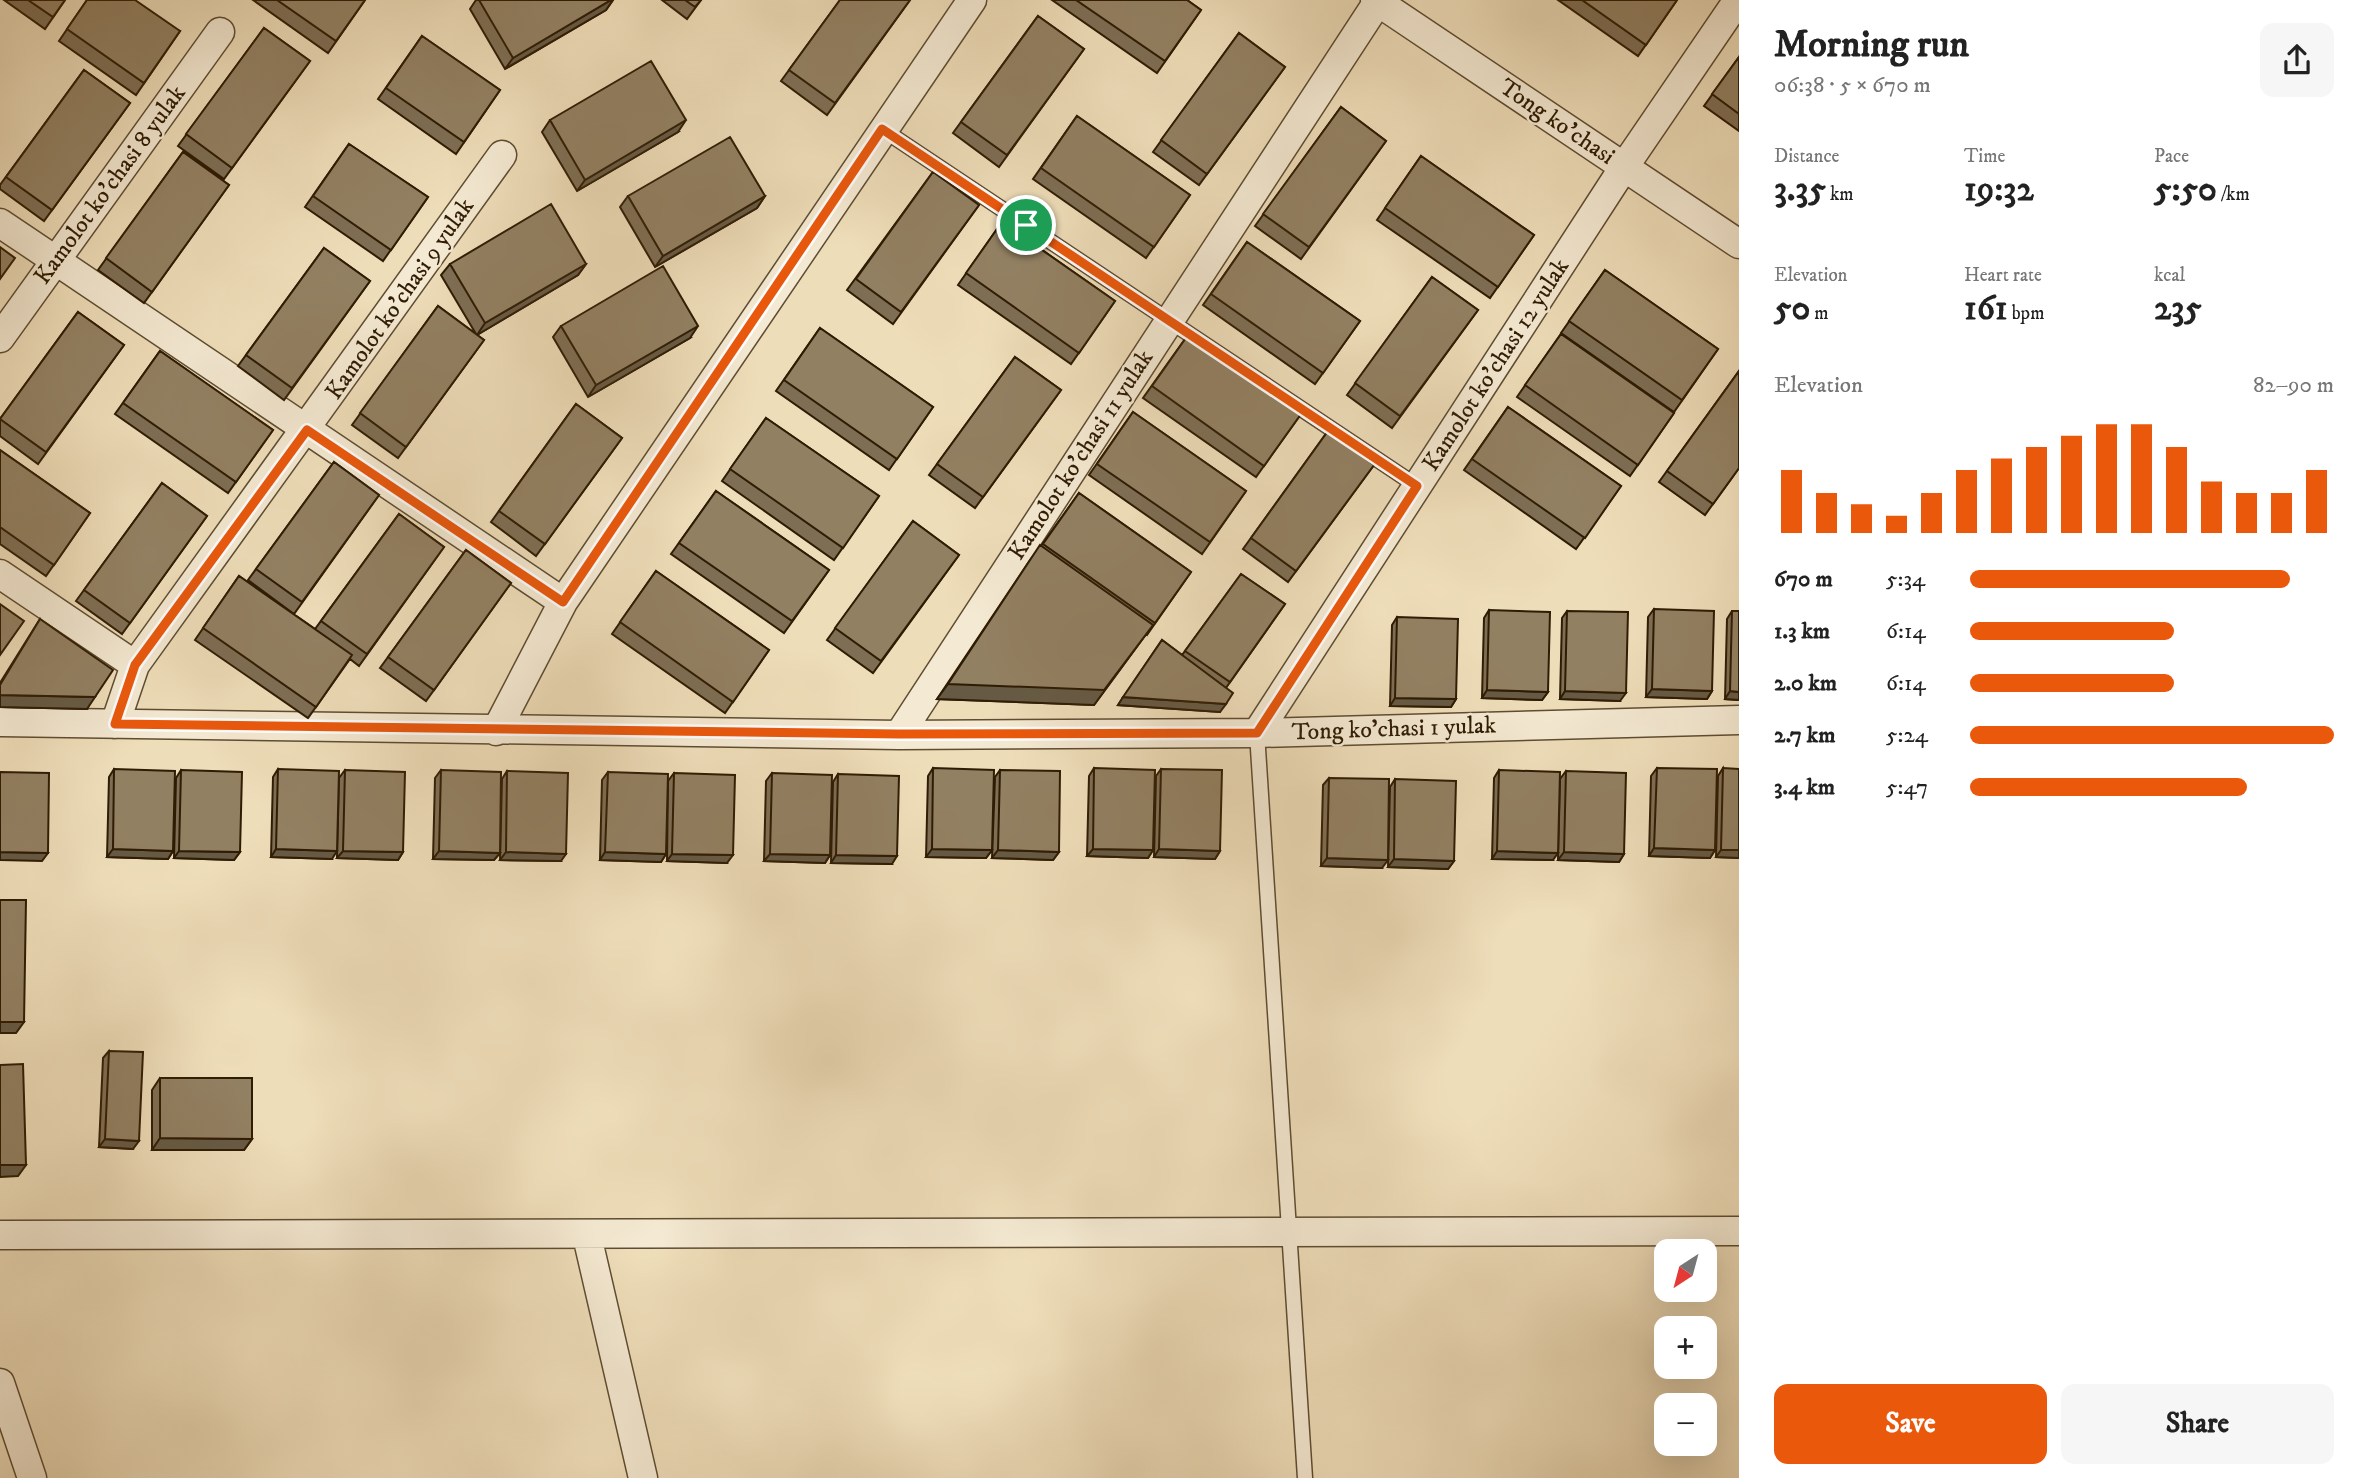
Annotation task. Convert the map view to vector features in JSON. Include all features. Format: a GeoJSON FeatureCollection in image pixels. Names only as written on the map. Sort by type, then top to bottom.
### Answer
{"type":"FeatureCollection","features":[{"type":"Feature","properties":{"kind":"street"},"geometry":{"type":"LineString","coordinates":[[496,731],[563,602],[972,0]]}},
{"type":"Feature","properties":{"kind":"street","name":"Kamolot ko'chasi 12 yulak"},"geometry":{"type":"LineString","coordinates":[[1257,733],[1624,167],[1738,0]]}},
{"type":"Feature","properties":{"kind":"street","name":"Tong ko'chasi"},"geometry":{"type":"LineString","coordinates":[[1377,1],[1739,244]]}},
{"type":"Feature","properties":{"kind":"street","name":"Kamolot ko'chasi 11 yulak"},"geometry":{"type":"LineString","coordinates":[[899,734],[1377,1]]}},
{"type":"Feature","properties":{"kind":"street","name":"Kamolot ko'chasi 8 yulak"},"geometry":{"type":"LineString","coordinates":[[0,338],[220,32]]}},
{"type":"Feature","properties":{"kind":"street","name":"Kamolot ko'chasi 9 yulak"},"geometry":{"type":"LineString","coordinates":[[115,724],[135,665],[307,430],[502,155]]}},
{"type":"Feature","properties":{"kind":"street"},"geometry":{"type":"LineString","coordinates":[[0,223],[563,602]]}},
{"type":"Feature","properties":{"kind":"street"},"geometry":{"type":"LineString","coordinates":[[0,574],[135,665]]}},
{"type":"Feature","properties":{"kind":"street","name":"Tong ko'chasi 1 yulak"},"geometry":{"type":"LineString","coordinates":[[0,722],[496,731],[899,734],[1257,733],[1739,720]]}},
{"type":"Feature","properties":{"kind":"street"},"geometry":{"type":"LineString","coordinates":[[0,1235],[587,1236],[1739,1231]]}},
{"type":"Feature","properties":{"kind":"street"},"geometry":{"type":"LineString","coordinates":[[587,1236],[643,1478]]}},
{"type":"Feature","properties":{"kind":"street"},"geometry":{"type":"LineString","coordinates":[[0,1383],[32,1478]]}},
{"type":"Feature","properties":{"kind":"lane"},"geometry":{"type":"LineString","coordinates":[[882,129],[1417,486]]}},
{"type":"Feature","properties":{"kind":"lane"},"geometry":{"type":"LineString","coordinates":[[1257,733],[1305,1478]]}},
{"type":"Feature","properties":{"kind":"building"},"geometry":{"type":"Polygon","coordinates":[[[28,0],[65,0],[53,17],[28,0]]]}},
{"type":"Feature","properties":{"kind":"building"},"geometry":{"type":"Polygon","coordinates":[[[87,0],[135,0],[180,31],[144,83],[67,29],[87,0]]]}},
{"type":"Feature","properties":{"kind":"building"},"geometry":{"type":"Polygon","coordinates":[[[277,0],[365,0],[336,41],[277,0]]]}},
{"type":"Feature","properties":{"kind":"building"},"geometry":{"type":"Polygon","coordinates":[[[479,0],[611,0],[513,58],[479,0]]]}},
{"type":"Feature","properties":{"kind":"building"},"geometry":{"type":"Polygon","coordinates":[[[685,0],[701,0],[695,7],[685,0]]]}},
{"type":"Feature","properties":{"kind":"building"},"geometry":{"type":"Polygon","coordinates":[[[840,0],[910,0],[835,103],[789,70],[840,0]]]}},
{"type":"Feature","properties":{"kind":"building"},"geometry":{"type":"Polygon","coordinates":[[[1076,0],[1187,0],[1201,10],[1165,61],[1076,0]]]}},
{"type":"Feature","properties":{"kind":"building"},"geometry":{"type":"Polygon","coordinates":[[[1582,0],[1677,0],[1646,45],[1582,0]]]}},
{"type":"Feature","properties":{"kind":"building"},"geometry":{"type":"Polygon","coordinates":[[[1038,16],[1084,49],[1007,155],[961,122],[1038,16]]]}},
{"type":"Feature","properties":{"kind":"building"},"geometry":{"type":"Polygon","coordinates":[[[264,28],[310,61],[232,168],[186,134],[264,28]]]}},
{"type":"Feature","properties":{"kind":"building"},"geometry":{"type":"Polygon","coordinates":[[[1239,33],[1285,67],[1207,174],[1161,140],[1239,33]]]}},
{"type":"Feature","properties":{"kind":"building"},"geometry":{"type":"Polygon","coordinates":[[[422,36],[500,90],[464,142],[386,88],[422,36]]]}},
{"type":"Feature","properties":{"kind":"building"},"geometry":{"type":"Polygon","coordinates":[[[1739,57],[1739,114],[1712,94],[1739,57]]]}},
{"type":"Feature","properties":{"kind":"building"},"geometry":{"type":"Polygon","coordinates":[[[651,61],[686,120],[585,180],[550,120],[651,61]]]}},
{"type":"Feature","properties":{"kind":"building"},"geometry":{"type":"Polygon","coordinates":[[[84,70],[130,103],[52,210],[6,177],[84,70]]]}},
{"type":"Feature","properties":{"kind":"building"},"geometry":{"type":"Polygon","coordinates":[[[1341,107],[1386,141],[1309,247],[1263,214],[1341,107]]]}},
{"type":"Feature","properties":{"kind":"building"},"geometry":{"type":"Polygon","coordinates":[[[1077,116],[1190,195],[1154,247],[1041,168],[1077,116]]]}},
{"type":"Feature","properties":{"kind":"building"},"geometry":{"type":"Polygon","coordinates":[[[730,137],[765,196],[663,256],[628,196],[730,137]]]}},
{"type":"Feature","properties":{"kind":"building"},"geometry":{"type":"Polygon","coordinates":[[[349,144],[428,197],[391,250],[313,196],[349,144]]]}},
{"type":"Feature","properties":{"kind":"building"},"geometry":{"type":"Polygon","coordinates":[[[183,152],[229,185],[152,292],[106,258],[183,152]]]}},
{"type":"Feature","properties":{"kind":"building"},"geometry":{"type":"Polygon","coordinates":[[[1421,156],[1534,235],[1498,287],[1385,208],[1421,156]]]}},
{"type":"Feature","properties":{"kind":"building"},"geometry":{"type":"Polygon","coordinates":[[[933,172],[979,205],[901,312],[856,279],[933,172]]]}},
{"type":"Feature","properties":{"kind":"building"},"geometry":{"type":"Polygon","coordinates":[[[551,204],[586,264],[485,323],[450,264],[551,204]]]}},
{"type":"Feature","properties":{"kind":"building"},"geometry":{"type":"Polygon","coordinates":[[[1002,222],[1115,301],[1079,353],[966,273],[1002,222]]]}},
{"type":"Feature","properties":{"kind":"building"},"geometry":{"type":"Polygon","coordinates":[[[1247,242],[1360,321],[1323,373],[1211,294],[1247,242]]]}},
{"type":"Feature","properties":{"kind":"building"},"geometry":{"type":"Polygon","coordinates":[[[0,247],[15,258],[0,279],[0,247]]]}},
{"type":"Feature","properties":{"kind":"building"},"geometry":{"type":"Polygon","coordinates":[[[324,248],[370,281],[292,388],[246,355],[324,248]]]}},
{"type":"Feature","properties":{"kind":"building"},"geometry":{"type":"Polygon","coordinates":[[[663,266],[698,326],[596,385],[561,326],[663,266]]]}},
{"type":"Feature","properties":{"kind":"building"},"geometry":{"type":"Polygon","coordinates":[[[1605,270],[1718,349],[1682,400],[1569,321],[1605,270]]]}},
{"type":"Feature","properties":{"kind":"building"},"geometry":{"type":"Polygon","coordinates":[[[1432,277],[1478,310],[1400,416],[1355,383],[1432,277]]]}},
{"type":"Feature","properties":{"kind":"building"},"geometry":{"type":"Polygon","coordinates":[[[438,306],[484,340],[406,447],[360,413],[438,306]]]}},
{"type":"Feature","properties":{"kind":"building"},"geometry":{"type":"Polygon","coordinates":[[[78,312],[124,345],[46,452],[0,419],[78,312]]]}},
{"type":"Feature","properties":{"kind":"building"},"geometry":{"type":"Polygon","coordinates":[[[820,328],[933,407],[897,459],[784,380],[820,328]]]}},
{"type":"Feature","properties":{"kind":"building"},"geometry":{"type":"Polygon","coordinates":[[[1561,334],[1674,413],[1638,465],[1525,385],[1561,334]]]}},
{"type":"Feature","properties":{"kind":"building"},"geometry":{"type":"Polygon","coordinates":[[[1188,335],[1301,414],[1264,466],[1152,386],[1188,335]]]}},
{"type":"Feature","properties":{"kind":"building"},"geometry":{"type":"Polygon","coordinates":[[[160,351],[273,430],[236,482],[123,403],[160,351]]]}},
{"type":"Feature","properties":{"kind":"building"},"geometry":{"type":"Polygon","coordinates":[[[1015,357],[1061,390],[983,497],[937,464],[1015,357]]]}},
{"type":"Feature","properties":{"kind":"building"},"geometry":{"type":"Polygon","coordinates":[[[1739,371],[1739,468],[1713,504],[1667,471],[1739,371]]]}},
{"type":"Feature","properties":{"kind":"building"},"geometry":{"type":"Polygon","coordinates":[[[576,404],[622,438],[545,544],[499,511],[576,404]]]}},
{"type":"Feature","properties":{"kind":"building"},"geometry":{"type":"Polygon","coordinates":[[[1508,407],[1621,486],[1585,538],[1472,459],[1508,407]]]}},
{"type":"Feature","properties":{"kind":"building"},"geometry":{"type":"Polygon","coordinates":[[[1133,412],[1246,491],[1210,542],[1097,464],[1133,412]]]}},
{"type":"Feature","properties":{"kind":"building"},"geometry":{"type":"Polygon","coordinates":[[[766,418],[879,496],[843,548],[730,469],[766,418]]]}},
{"type":"Feature","properties":{"kind":"building"},"geometry":{"type":"Polygon","coordinates":[[[1328,431],[1374,465],[1296,571],[1251,538],[1328,431]]]}},
{"type":"Feature","properties":{"kind":"building"},"geometry":{"type":"Polygon","coordinates":[[[0,450],[90,513],[54,565],[0,527],[0,450]]]}},
{"type":"Feature","properties":{"kind":"building"},"geometry":{"type":"Polygon","coordinates":[[[334,462],[379,495],[302,602],[256,569],[334,462]]]}},
{"type":"Feature","properties":{"kind":"building"},"geometry":{"type":"Polygon","coordinates":[[[162,483],[207,516],[130,623],[84,590],[162,483]]]}},
{"type":"Feature","properties":{"kind":"building"},"geometry":{"type":"Polygon","coordinates":[[[716,491],[829,570],[792,621],[679,543],[716,491]]]}},
{"type":"Feature","properties":{"kind":"building"},"geometry":{"type":"Polygon","coordinates":[[[1079,493],[1191,572],[1155,623],[1043,544],[1079,493]]]}},
{"type":"Feature","properties":{"kind":"building"},"geometry":{"type":"Polygon","coordinates":[[[399,514],[444,547],[367,654],[321,621],[399,514]]]}},
{"type":"Feature","properties":{"kind":"building"},"geometry":{"type":"Polygon","coordinates":[[[913,521],[959,555],[881,661],[835,628],[913,521]]]}},
{"type":"Feature","properties":{"kind":"building"},"geometry":{"type":"Polygon","coordinates":[[[1040,545],[1153,625],[1104,690],[948,684],[1040,545]]]}},
{"type":"Feature","properties":{"kind":"building"},"geometry":{"type":"Polygon","coordinates":[[[466,550],[511,583],[434,690],[388,657],[466,550]]]}},
{"type":"Feature","properties":{"kind":"building"},"geometry":{"type":"Polygon","coordinates":[[[656,571],[769,650],[733,702],[620,622],[656,571]]]}},
{"type":"Feature","properties":{"kind":"building"},"geometry":{"type":"Polygon","coordinates":[[[1241,574],[1285,604],[1230,682],[1185,651],[1241,574]]]}},
{"type":"Feature","properties":{"kind":"building"},"geometry":{"type":"Polygon","coordinates":[[[239,576],[352,655],[316,707],[203,628],[239,576]]]}},
{"type":"Feature","properties":{"kind":"building"},"geometry":{"type":"Polygon","coordinates":[[[0,604],[24,621],[0,655],[0,604]]]}},
{"type":"Feature","properties":{"kind":"building"},"geometry":{"type":"Polygon","coordinates":[[[1654,609],[1714,611],[1712,691],[1652,689],[1654,609]]]}},
{"type":"Feature","properties":{"kind":"building"},"geometry":{"type":"Polygon","coordinates":[[[1489,610],[1550,612],[1548,692],[1487,690],[1489,610]]]}},
{"type":"Feature","properties":{"kind":"building"},"geometry":{"type":"Polygon","coordinates":[[[1567,611],[1628,612],[1626,693],[1565,691],[1567,611]]]}},
{"type":"Feature","properties":{"kind":"building"},"geometry":{"type":"Polygon","coordinates":[[[1732,611],[1739,611],[1739,692],[1730,691],[1732,611]]]}},
{"type":"Feature","properties":{"kind":"building"},"geometry":{"type":"Polygon","coordinates":[[[1397,617],[1458,619],[1456,699],[1395,698],[1397,617]]]}},
{"type":"Feature","properties":{"kind":"building"},"geometry":{"type":"Polygon","coordinates":[[[40,619],[113,670],[95,697],[0,695],[0,685],[40,619]]]}},
{"type":"Feature","properties":{"kind":"building"},"geometry":{"type":"Polygon","coordinates":[[[1162,640],[1233,693],[1226,704],[1123,697],[1162,640]]]}},
{"type":"Feature","properties":{"kind":"building"},"geometry":{"type":"Polygon","coordinates":[[[933,768],[994,770],[992,850],[932,849],[933,768]]]}},
{"type":"Feature","properties":{"kind":"building"},"geometry":{"type":"Polygon","coordinates":[[[1094,768],[1155,770],[1153,850],[1093,849],[1094,768]]]}},
{"type":"Feature","properties":{"kind":"building"},"geometry":{"type":"Polygon","coordinates":[[[1657,768],[1717,769],[1715,850],[1654,848],[1657,768]]]}},
{"type":"Feature","properties":{"kind":"building"},"geometry":{"type":"Polygon","coordinates":[[[1723,768],[1739,769],[1739,850],[1721,850],[1723,768]]]}},
{"type":"Feature","properties":{"kind":"building"},"geometry":{"type":"Polygon","coordinates":[[[114,769],[175,771],[173,851],[113,849],[114,769]]]}},
{"type":"Feature","properties":{"kind":"building"},"geometry":{"type":"Polygon","coordinates":[[[278,769],[339,771],[337,851],[276,849],[278,769]]]}},
{"type":"Feature","properties":{"kind":"building"},"geometry":{"type":"Polygon","coordinates":[[[1161,769],[1222,770],[1220,851],[1159,849],[1161,769]]]}},
{"type":"Feature","properties":{"kind":"building"},"geometry":{"type":"Polygon","coordinates":[[[181,770],[242,772],[240,852],[179,851],[181,770]]]}},
{"type":"Feature","properties":{"kind":"building"},"geometry":{"type":"Polygon","coordinates":[[[345,770],[405,772],[403,852],[343,851],[345,770]]]}},
{"type":"Feature","properties":{"kind":"building"},"geometry":{"type":"Polygon","coordinates":[[[441,770],[501,772],[500,853],[439,851],[441,770]]]}},
{"type":"Feature","properties":{"kind":"building"},"geometry":{"type":"Polygon","coordinates":[[[1000,770],[1060,771],[1059,852],[998,850],[1000,770]]]}},
{"type":"Feature","properties":{"kind":"building"},"geometry":{"type":"Polygon","coordinates":[[[1499,770],[1560,772],[1558,853],[1497,851],[1499,770]]]}},
{"type":"Feature","properties":{"kind":"building"},"geometry":{"type":"Polygon","coordinates":[[[507,771],[568,773],[566,854],[506,852],[507,771]]]}},
{"type":"Feature","properties":{"kind":"building"},"geometry":{"type":"Polygon","coordinates":[[[1566,771],[1626,773],[1624,854],[1564,852],[1566,771]]]}},
{"type":"Feature","properties":{"kind":"building"},"geometry":{"type":"Polygon","coordinates":[[[0,772],[49,773],[48,853],[0,852],[0,772]]]}},
{"type":"Feature","properties":{"kind":"building"},"geometry":{"type":"Polygon","coordinates":[[[608,772],[668,774],[666,854],[605,852],[608,772]]]}},
{"type":"Feature","properties":{"kind":"building"},"geometry":{"type":"Polygon","coordinates":[[[674,773],[735,775],[733,855],[672,854],[674,773]]]}},
{"type":"Feature","properties":{"kind":"building"},"geometry":{"type":"Polygon","coordinates":[[[772,773],[832,775],[830,855],[770,854],[772,773]]]}},
{"type":"Feature","properties":{"kind":"building"},"geometry":{"type":"Polygon","coordinates":[[[838,774],[899,776],[897,856],[836,855],[838,774]]]}},
{"type":"Feature","properties":{"kind":"building"},"geometry":{"type":"Polygon","coordinates":[[[1329,778],[1389,779],[1388,860],[1327,858],[1329,778]]]}},
{"type":"Feature","properties":{"kind":"building"},"geometry":{"type":"Polygon","coordinates":[[[1395,779],[1456,781],[1454,861],[1394,859],[1395,779]]]}},
{"type":"Feature","properties":{"kind":"building"},"geometry":{"type":"Polygon","coordinates":[[[0,900],[26,900],[24,1022],[0,1022],[0,900]]]}},
{"type":"Feature","properties":{"kind":"building"},"geometry":{"type":"Polygon","coordinates":[[[109,1051],[143,1052],[139,1141],[105,1139],[109,1051]]]}},
{"type":"Feature","properties":{"kind":"building"},"geometry":{"type":"Polygon","coordinates":[[[23,1064],[26,1165],[0,1165],[0,1065],[23,1064]]]}},
{"type":"Feature","properties":{"kind":"building"},"geometry":{"type":"Polygon","coordinates":[[[160,1078],[252,1078],[252,1139],[160,1138],[160,1078]]]}},
{"type":"Feature","properties":{"kind":"route"},"geometry":{"type":"LineString","coordinates":[[882,129],[1026,225],[1417,486],[1257,733],[496,731],[115,724],[135,665],[307,430],[563,602],[882,129]]}}]}
